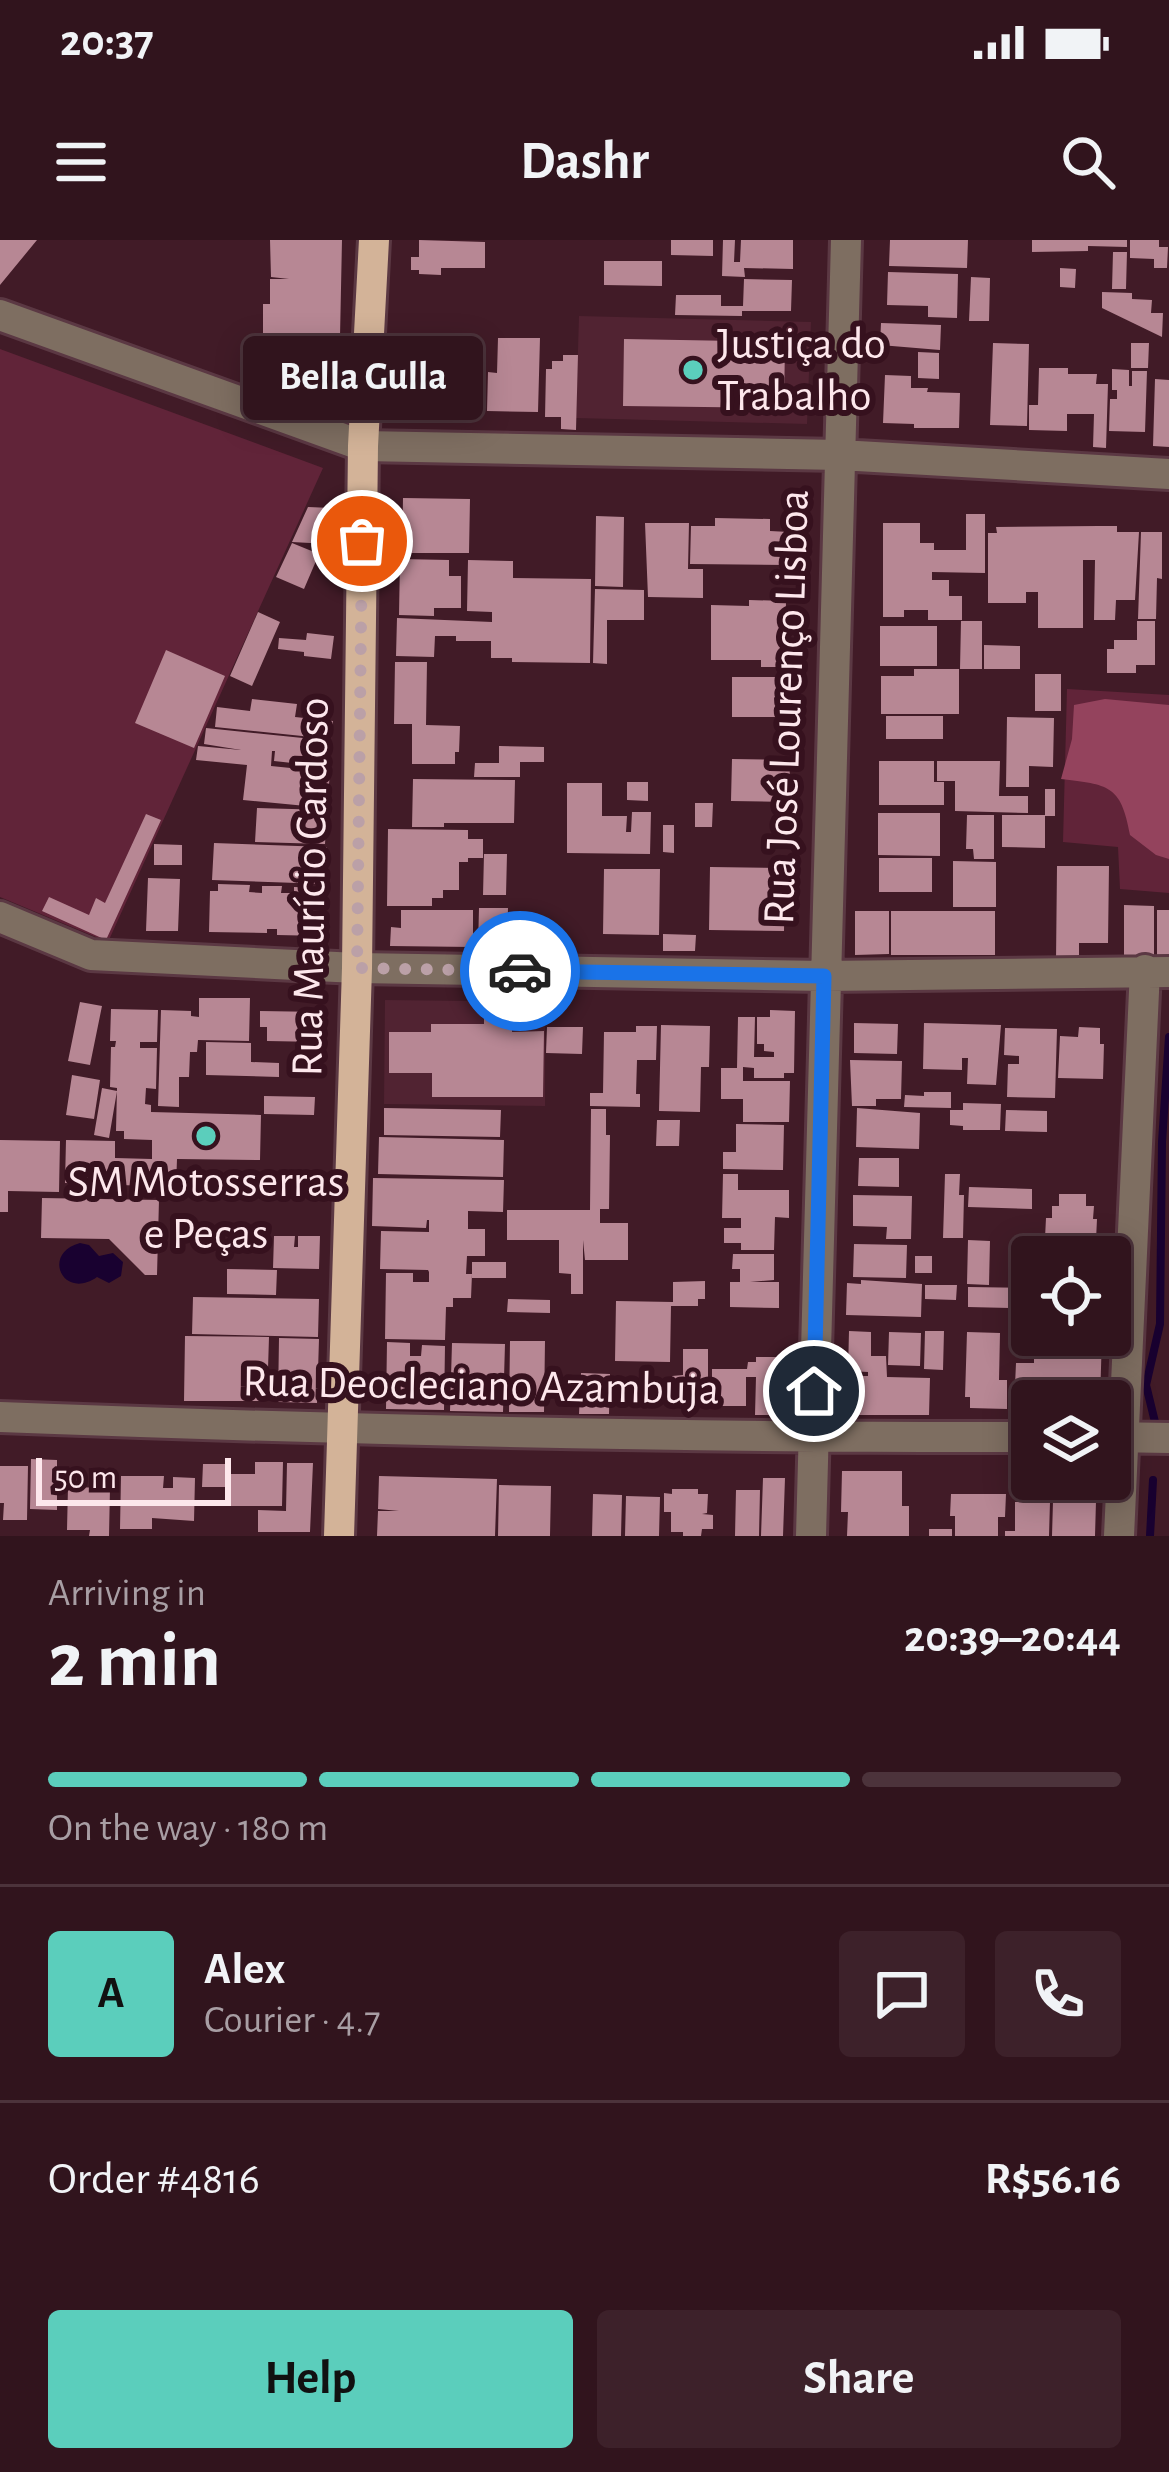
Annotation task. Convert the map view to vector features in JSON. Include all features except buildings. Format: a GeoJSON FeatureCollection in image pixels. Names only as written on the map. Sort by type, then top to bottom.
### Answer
{"type":"FeatureCollection","features":[{"type":"Feature","properties":{"kind":"main road","name":"Rua Maurício Cardoso"},"geometry":{"type":"LineString","coordinates":[[339,1536],[357,968],[363,446],[374,240]]}},
{"type":"Feature","properties":{"kind":"street","name":"Rua José Lourenço Lisboa"},"geometry":{"type":"LineString","coordinates":[[811,1536],[845,240]]}},
{"type":"Feature","properties":{"kind":"street"},"geometry":{"type":"LineString","coordinates":[[0,315],[363,446],[840,455],[1169,474]]}},
{"type":"Feature","properties":{"kind":"street"},"geometry":{"type":"LineString","coordinates":[[0,917],[91,955],[357,968],[824,976],[1157,971],[1121,1380]]}},
{"type":"Feature","properties":{"kind":"street","name":"Rua Deocleciano Azambuja"},"geometry":{"type":"LineString","coordinates":[[0,1417],[340,1430],[1011,1437]]}},
{"type":"Feature","properties":{"kind":"street"},"geometry":{"type":"LineString","coordinates":[[1131,1437],[1169,1438]]}},
{"type":"Feature","properties":{"kind":"street"},"geometry":{"type":"LineString","coordinates":[[1118,1500],[1119,1536]]}},
{"type":"Feature","properties":{"kind":"shaded area","name":"Justiça do Trabalho"},"geometry":{"type":"Polygon","coordinates":[[[579,316],[811,322],[807,424],[576,418],[579,316]]]}},
{"type":"Feature","properties":{"kind":"shaded area"},"geometry":{"type":"Polygon","coordinates":[[[0,349],[323,468],[108,942],[0,897],[0,349]]]}},
{"type":"Feature","properties":{"kind":"shaded area"},"geometry":{"type":"Polygon","coordinates":[[[1067,689],[1169,695],[1169,893],[1120,889],[1118,847],[1063,842],[1067,689]]]}},
{"type":"Feature","properties":{"kind":"shaded area"},"geometry":{"type":"Polygon","coordinates":[[[1105,699],[1169,705],[1169,859],[1130,835],[1122,806],[1110,790],[1061,779],[1072,739],[1074,705],[1105,699]]]}},
{"type":"Feature","properties":{"kind":"shaded area"},"geometry":{"type":"Polygon","coordinates":[[[385,1000],[545,1002],[545,1106],[384,1104],[385,1000]]]}},
{"type":"Feature","properties":{"kind":"shaded area"},"geometry":{"type":"Polygon","coordinates":[[[80,1243],[99,1256],[113,1253],[123,1262],[121,1276],[109,1283],[97,1277],[85,1283],[66,1279],[59,1264],[61,1256],[80,1243]]]}},
{"type":"Feature","properties":{"kind":"waterway"},"geometry":{"type":"LineString","coordinates":[[1155,1422],[1146,1385],[1160,1324],[1162,1142],[1169,1037]]}},
{"type":"Feature","properties":{"kind":"waterway"},"geometry":{"type":"LineString","coordinates":[[1150,1536],[1153,1480]]}},
{"type":"Feature","properties":{"kind":"way so far"},"geometry":{"type":"LineString","coordinates":[[362,541],[357,968],[520,971]]}},
{"type":"Feature","properties":{"kind":"place","name":"Justiça do Trabalho"},"geometry":{"type":"Point","coordinates":[693,370]}},
{"type":"Feature","properties":{"kind":"place","name":"Bella Gulla"},"geometry":{"type":"Point","coordinates":[362,541]}},
{"type":"Feature","properties":{"kind":"place","name":"SM Motosserras e Peças"},"geometry":{"type":"Point","coordinates":[206,1136]}},
{"type":"Feature","properties":{"kind":"route"},"geometry":{"type":"LineString","coordinates":[[520,971],[824,976],[814,1391]]}}]}
